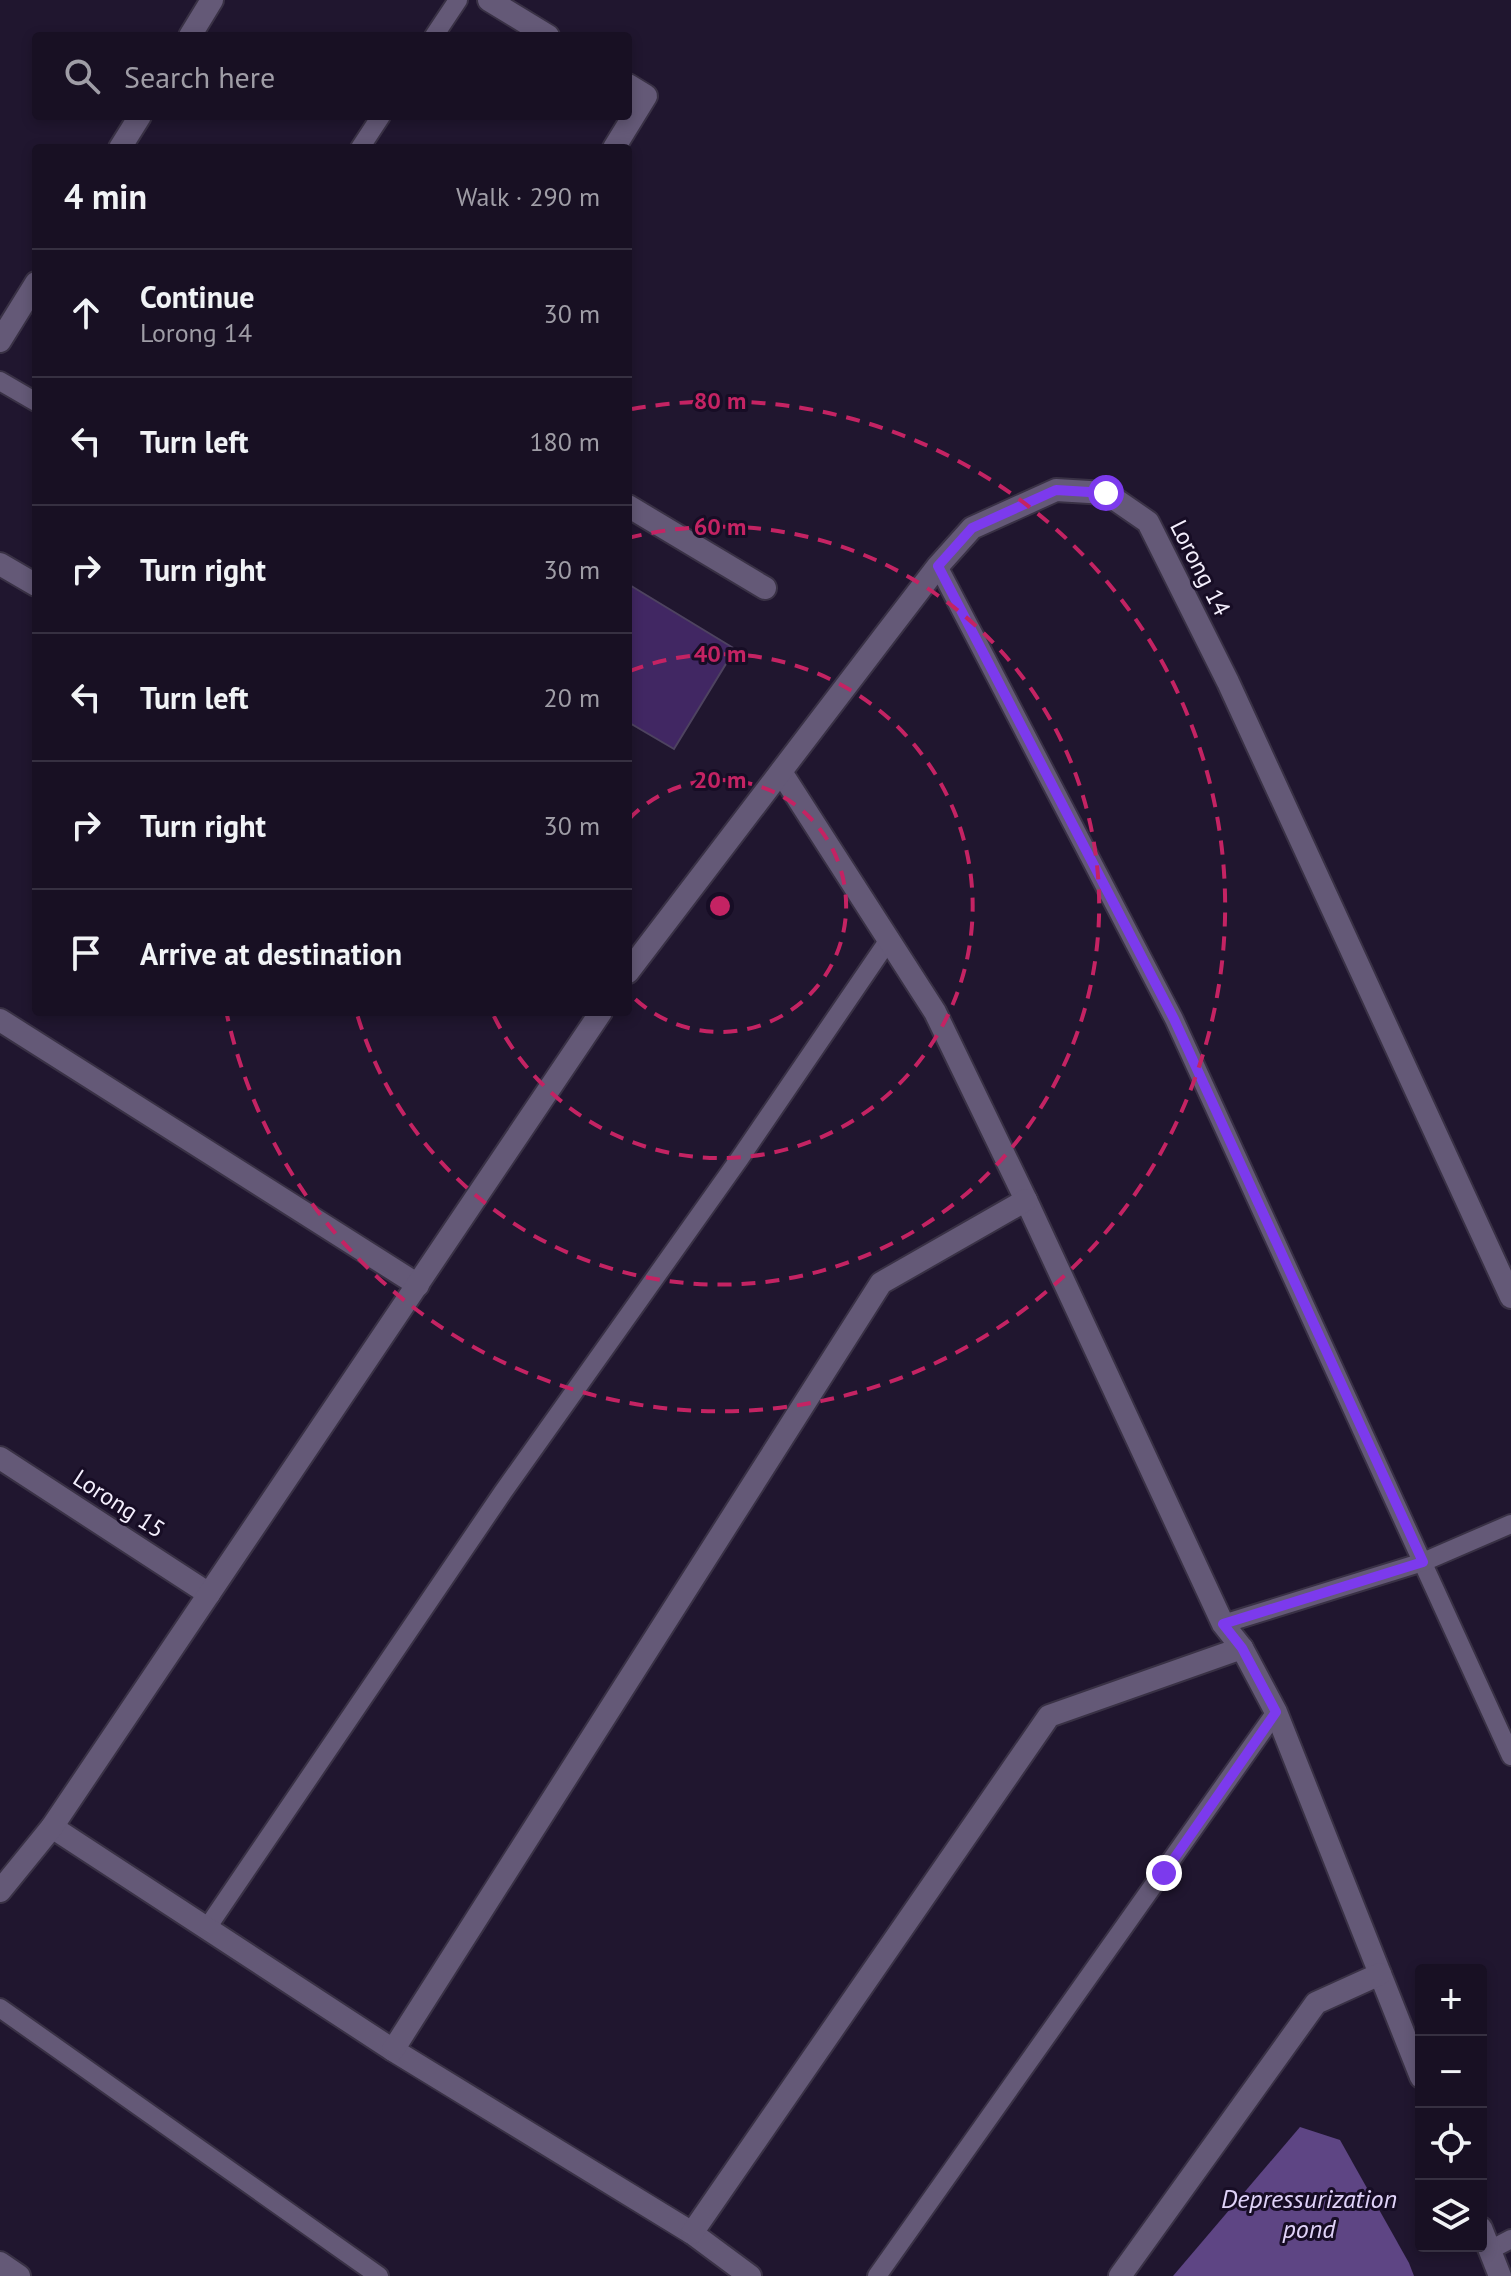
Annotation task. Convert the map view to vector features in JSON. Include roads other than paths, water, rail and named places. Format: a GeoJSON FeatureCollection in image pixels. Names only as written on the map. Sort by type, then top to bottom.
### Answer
{"type":"FeatureCollection","features":[{"type":"Feature","properties":{"kind":"street"},"geometry":{"type":"LineString","coordinates":[[192,32],[212,0]]}},
{"type":"Feature","properties":{"kind":"street"},"geometry":{"type":"LineString","coordinates":[[489,0],[541,32]]}},
{"type":"Feature","properties":{"kind":"street"},"geometry":{"type":"LineString","coordinates":[[632,87],[646,96],[632,119]]}},
{"type":"Feature","properties":{"kind":"street"},"geometry":{"type":"LineString","coordinates":[[122,144],[138,120]]}},
{"type":"Feature","properties":{"kind":"street"},"geometry":{"type":"LineString","coordinates":[[616,144],[631,120]]}},
{"type":"Feature","properties":{"kind":"street"},"geometry":{"type":"LineString","coordinates":[[0,341],[32,289]]}},
{"type":"Feature","properties":{"kind":"street","name":"Lorong 14"},"geometry":{"type":"LineString","coordinates":[[636,943],[781,772],[938,566],[972,528],[1056,490],[1106,493],[1148,522],[1228,682],[1511,1297]]}},
{"type":"Feature","properties":{"kind":"street"},"geometry":{"type":"LineString","coordinates":[[632,508],[765,588]]}},
{"type":"Feature","properties":{"kind":"street"},"geometry":{"type":"LineString","coordinates":[[0,564],[32,583]]}},
{"type":"Feature","properties":{"kind":"street"},"geometry":{"type":"LineString","coordinates":[[781,772],[935,1012],[1223,1624],[1242,1648],[1276,1712],[1415,2062]]}},
{"type":"Feature","properties":{"kind":"street"},"geometry":{"type":"LineString","coordinates":[[0,1891],[52,1827],[598,1016]]}},
{"type":"Feature","properties":{"kind":"street"},"geometry":{"type":"LineString","coordinates":[[0,1020],[418,1285]]}},
{"type":"Feature","properties":{"kind":"street"},"geometry":{"type":"LineString","coordinates":[[393,2050],[881,1283],[1026,1200]]}},
{"type":"Feature","properties":{"kind":"street","name":"Lorong 15"},"geometry":{"type":"LineString","coordinates":[[0,1458],[209,1594]]}},
{"type":"Feature","properties":{"kind":"street"},"geometry":{"type":"LineString","coordinates":[[692,2233],[1049,1716],[1242,1648]]}},
{"type":"Feature","properties":{"kind":"street"},"geometry":{"type":"LineString","coordinates":[[52,1827],[393,2050],[692,2233],[750,2276]]}},
{"type":"Feature","properties":{"kind":"street"},"geometry":{"type":"LineString","coordinates":[[1120,2276],[1316,2003],[1380,1974]]}},
{"type":"Feature","properties":{"kind":"street"},"geometry":{"type":"LineString","coordinates":[[1487,2243],[1500,2276]]}},
{"type":"Feature","properties":{"kind":"street"},"geometry":{"type":"LineString","coordinates":[[0,2263],[19,2276]]}},
{"type":"Feature","properties":{"kind":"lane"},"geometry":{"type":"LineString","coordinates":[[437,32],[458,0]]}},
{"type":"Feature","properties":{"kind":"lane"},"geometry":{"type":"LineString","coordinates":[[363,144],[378,120]]}},
{"type":"Feature","properties":{"kind":"lane"},"geometry":{"type":"LineString","coordinates":[[0,381],[32,400]]}},
{"type":"Feature","properties":{"kind":"lane"},"geometry":{"type":"LineString","coordinates":[[938,566],[1174,1019],[1511,1756]]}},
{"type":"Feature","properties":{"kind":"lane"},"geometry":{"type":"LineString","coordinates":[[207,1928],[503,1492],[740,1158],[888,941]]}},
{"type":"Feature","properties":{"kind":"lane"},"geometry":{"type":"LineString","coordinates":[[1223,1624],[1423,1562],[1511,1524]]}},
{"type":"Feature","properties":{"kind":"lane"},"geometry":{"type":"LineString","coordinates":[[877,2276],[1276,1712]]}},
{"type":"Feature","properties":{"kind":"lane"},"geometry":{"type":"LineString","coordinates":[[0,2008],[379,2276]]}},
{"type":"Feature","properties":{"kind":"lane"},"geometry":{"type":"LineString","coordinates":[[1490,2250],[1511,2239]]}},
{"type":"Feature","properties":{"kind":"water","name":"Depressurization pond"},"geometry":{"type":"Polygon","coordinates":[[[1300,2127],[1340,2140],[1414,2276],[1173,2276],[1300,2127]]]}}]}
